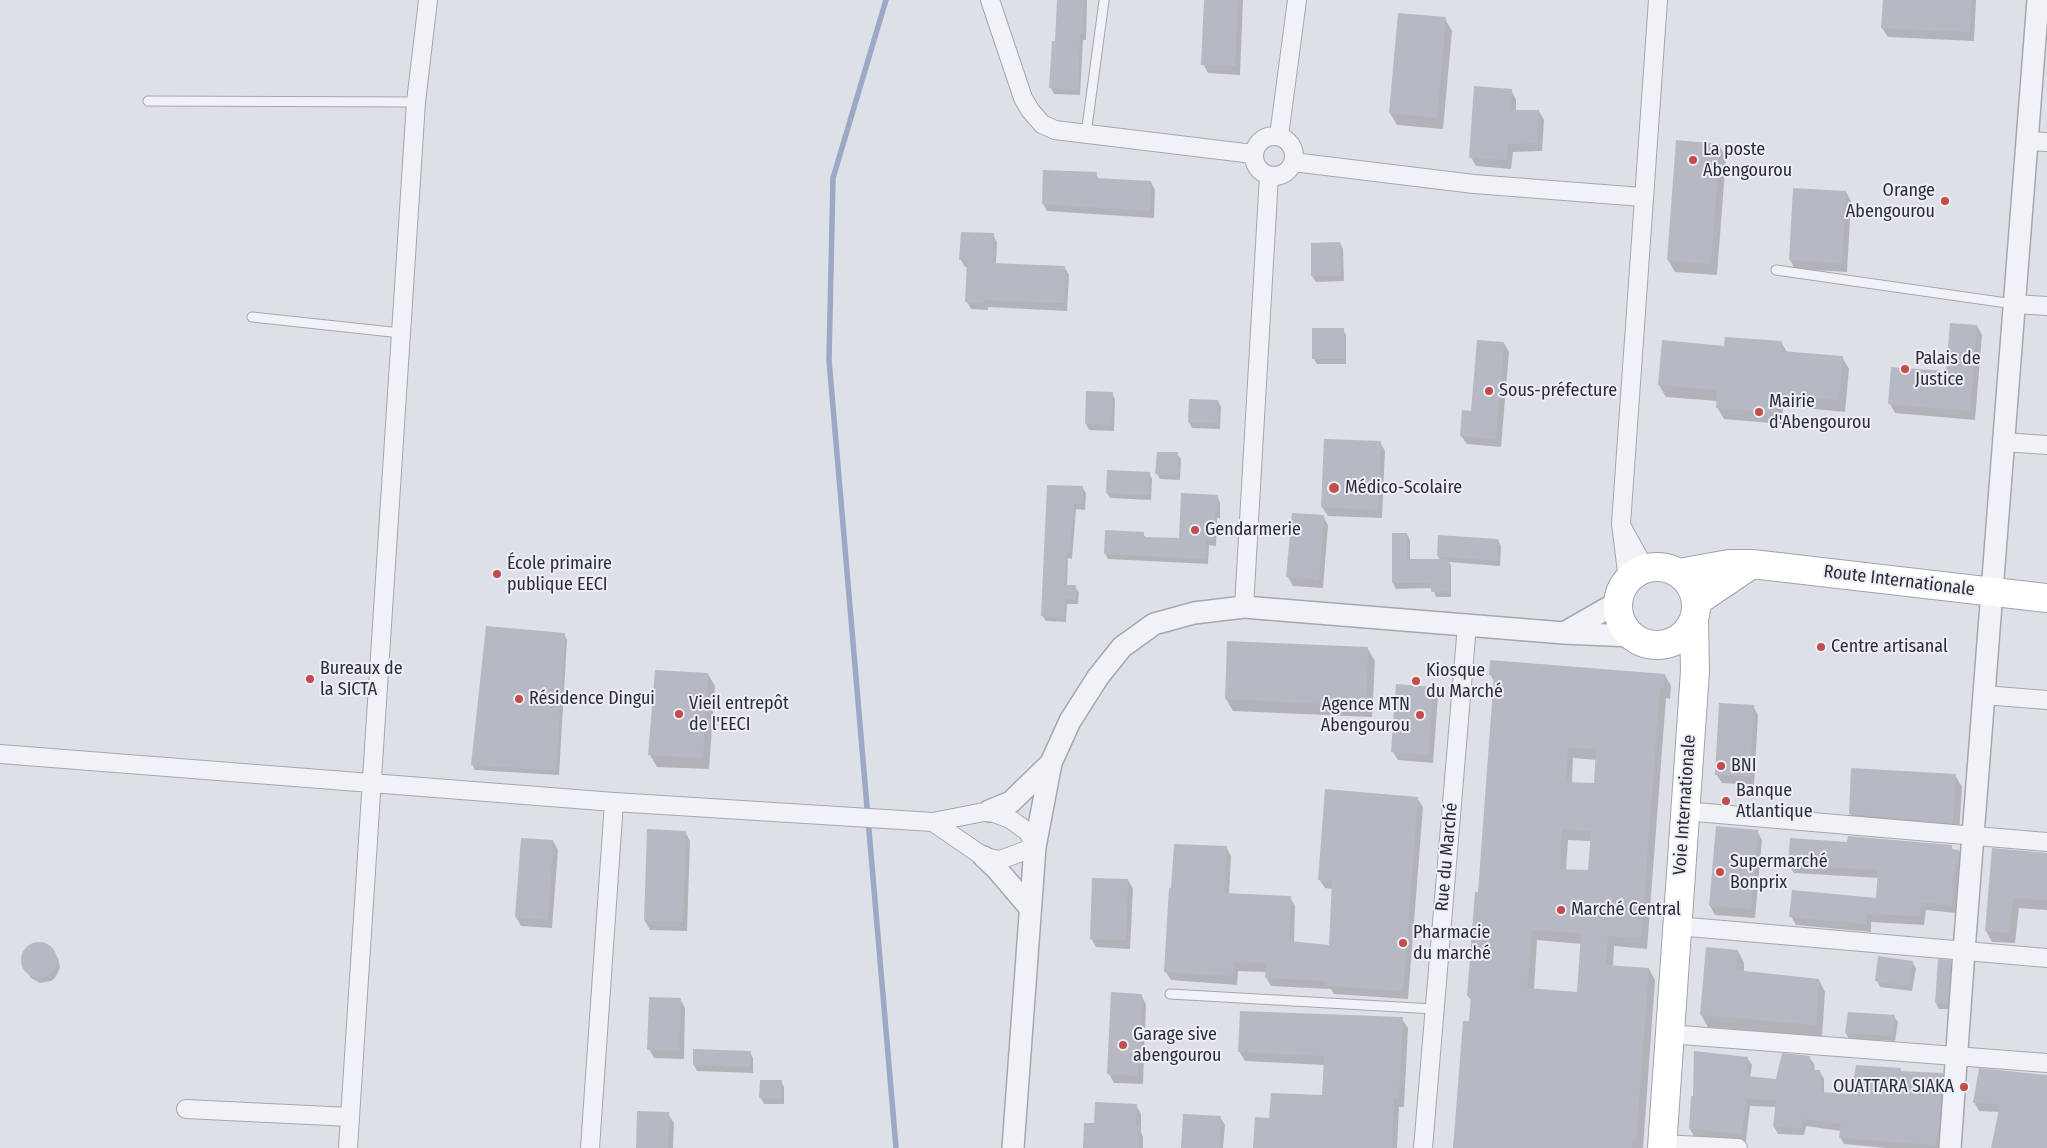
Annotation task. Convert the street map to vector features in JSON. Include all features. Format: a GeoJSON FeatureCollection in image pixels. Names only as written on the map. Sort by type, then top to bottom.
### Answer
{"type":"FeatureCollection","features":[{"type":"Feature","properties":{"kind":"main road","name":"Route Internationale"},"geometry":{"type":"LineString","coordinates":[[1679,573],[1729,564],[1752,564],[2047,598]]}},
{"type":"Feature","properties":{"kind":"main road"},"geometry":{"type":"LineString","coordinates":[[1695,612],[1693,591],[1687,581],[1679,573],[1662,568],[1631,584],[1619,614],[1631,636],[1641,642],[1652,645],[1674,642],[1686,634],[1695,612],[1752,564]]}},
{"type":"Feature","properties":{"kind":"main road","name":"Voie Internationale"},"geometry":{"type":"LineString","coordinates":[[1662,1146],[1668,1034],[1694,671],[1695,612]]}},
{"type":"Feature","properties":{"kind":"main road"},"geometry":{"type":"LineString","coordinates":[[1674,642],[1694,671]]}},
{"type":"Feature","properties":{"kind":"street"},"geometry":{"type":"LineString","coordinates":[[348,1148],[416,102],[428,0]]}},
{"type":"Feature","properties":{"kind":"street"},"geometry":{"type":"LineString","coordinates":[[990,0],[1023,98],[1042,124],[1055,130],[1253,154]]}},
{"type":"Feature","properties":{"kind":"street"},"geometry":{"type":"LineString","coordinates":[[1279,136],[1297,0]]}},
{"type":"Feature","properties":{"kind":"street"},"geometry":{"type":"LineString","coordinates":[[1564,633],[1631,584],[1621,524],[1642,197],[1658,0]]}},
{"type":"Feature","properties":{"kind":"street"},"geometry":{"type":"LineString","coordinates":[[1950,1148],[2014,304],[2037,141],[2038,0]]}},
{"type":"Feature","properties":{"kind":"street"},"geometry":{"type":"LineString","coordinates":[[1272,135],[1279,136],[1288,141],[1293,148],[1293,162],[1284,174],[1269,176],[1258,169],[1254,163],[1253,154],[1259,141],[1272,135]]}},
{"type":"Feature","properties":{"kind":"street"},"geometry":{"type":"LineString","coordinates":[[1293,162],[1474,184],[1642,197]]}},
{"type":"Feature","properties":{"kind":"street"},"geometry":{"type":"LineString","coordinates":[[1244,607],[1269,176]]}},
{"type":"Feature","properties":{"kind":"street"},"geometry":{"type":"LineString","coordinates":[[2014,304],[2047,306]]}},
{"type":"Feature","properties":{"kind":"street"},"geometry":{"type":"LineString","coordinates":[[2004,442],[2047,445]]}},
{"type":"Feature","properties":{"kind":"street"},"geometry":{"type":"LineString","coordinates":[[1013,1148],[1035,847],[1051,763],[1070,721],[1098,677],[1122,647],[1154,624],[1194,612],[1244,607],[1564,633],[1631,636]]}},
{"type":"Feature","properties":{"kind":"street","name":"Rue du Marché"},"geometry":{"type":"LineString","coordinates":[[1422,1148],[1467,625]]}},
{"type":"Feature","properties":{"kind":"street"},"geometry":{"type":"LineString","coordinates":[[1984,694],[2047,700]]}},
{"type":"Feature","properties":{"kind":"street"},"geometry":{"type":"LineString","coordinates":[[0,754],[614,802],[933,822],[989,811],[1011,802],[1051,763]]}},
{"type":"Feature","properties":{"kind":"street"},"geometry":{"type":"LineString","coordinates":[[590,1148],[614,802]]}},
{"type":"Feature","properties":{"kind":"street"},"geometry":{"type":"LineString","coordinates":[[989,811],[1010,819],[1028,832],[1035,847]]}},
{"type":"Feature","properties":{"kind":"street"},"geometry":{"type":"LineString","coordinates":[[1684,811],[2047,842]]}},
{"type":"Feature","properties":{"kind":"street"},"geometry":{"type":"LineString","coordinates":[[933,822],[984,857],[996,868],[1030,908]]}},
{"type":"Feature","properties":{"kind":"street"},"geometry":{"type":"LineString","coordinates":[[984,857],[1000,860],[1035,847]]}},
{"type":"Feature","properties":{"kind":"street"},"geometry":{"type":"LineString","coordinates":[[1677,926],[2047,958]]}},
{"type":"Feature","properties":{"kind":"street"},"geometry":{"type":"LineString","coordinates":[[1668,1034],[2047,1063]]}},
{"type":"Feature","properties":{"kind":"street"},"geometry":{"type":"LineString","coordinates":[[186,1109],[350,1117]]}},
{"type":"Feature","properties":{"kind":"street"},"geometry":{"type":"LineString","coordinates":[[1662,1146],[1738,1148]]}},
{"type":"Feature","properties":{"kind":"lane"},"geometry":{"type":"LineString","coordinates":[[1086,134],[1104,1]]}},
{"type":"Feature","properties":{"kind":"lane"},"geometry":{"type":"LineString","coordinates":[[148,101],[416,102]]}},
{"type":"Feature","properties":{"kind":"lane"},"geometry":{"type":"LineString","coordinates":[[1776,270],[2014,304]]}},
{"type":"Feature","properties":{"kind":"lane"},"geometry":{"type":"LineString","coordinates":[[252,318],[401,333]]}},
{"type":"Feature","properties":{"kind":"lane"},"geometry":{"type":"LineString","coordinates":[[1170,994],[1434,1009]]}},
{"type":"Feature","properties":{"kind":"building"},"geometry":{"type":"Polygon","coordinates":[[[1057,0],[1084,0],[1083,34],[1080,34],[1078,90],[1049,88],[1052,41],[1055,41],[1057,0]]]}},
{"type":"Feature","properties":{"kind":"building"},"geometry":{"type":"Polygon","coordinates":[[[1204,0],[1238,0],[1235,66],[1201,65],[1204,0]]]}},
{"type":"Feature","properties":{"kind":"building"},"geometry":{"type":"Polygon","coordinates":[[[1883,0],[1971,0],[1970,32],[1881,28],[1883,0]]]}},
{"type":"Feature","properties":{"kind":"building"},"geometry":{"type":"Polygon","coordinates":[[[1398,13],[1446,17],[1437,118],[1389,113],[1398,13]]]}},
{"type":"Feature","properties":{"kind":"building"},"geometry":{"type":"Polygon","coordinates":[[[1474,86],[1512,89],[1511,110],[1539,110],[1537,143],[1508,144],[1506,160],[1469,158],[1474,86]]]}},
{"type":"Feature","properties":{"kind":"building"},"geometry":{"type":"Polygon","coordinates":[[[1676,140],[1720,144],[1711,264],[1667,260],[1676,140]]]}},
{"type":"Feature","properties":{"kind":"building"},"geometry":{"type":"Polygon","coordinates":[[[1043,170],[1097,172],[1096,178],[1151,181],[1150,211],[1042,204],[1043,170]]]}},
{"type":"Feature","properties":{"kind":"building"},"geometry":{"type":"Polygon","coordinates":[[[1793,188],[1846,191],[1842,263],[1789,260],[1793,188]]]}},
{"type":"Feature","properties":{"kind":"building"},"geometry":{"type":"Polygon","coordinates":[[[961,232],[994,233],[992,263],[1065,266],[1064,303],[984,300],[984,303],[965,302],[967,260],[959,260],[961,232]]]}},
{"type":"Feature","properties":{"kind":"building"},"geometry":{"type":"Polygon","coordinates":[[[1340,242],[1341,276],[1311,276],[1311,243],[1340,242]]]}},
{"type":"Feature","properties":{"kind":"building","name":"Palais de Justice"},"geometry":{"type":"Polygon","coordinates":[[[1950,323],[1977,325],[1970,411],[1888,404],[1891,367],[1946,371],[1950,323]]]}},
{"type":"Feature","properties":{"kind":"building"},"geometry":{"type":"Polygon","coordinates":[[[1312,328],[1344,328],[1344,359],[1312,359],[1312,328]]]}},
{"type":"Feature","properties":{"kind":"building"},"geometry":{"type":"Polygon","coordinates":[[[1725,337],[1782,341],[1781,351],[1843,356],[1839,400],[1777,395],[1775,413],[1716,408],[1717,390],[1658,385],[1662,340],[1724,346],[1725,337]]]}},
{"type":"Feature","properties":{"kind":"building"},"geometry":{"type":"Polygon","coordinates":[[[1477,340],[1504,342],[1496,439],[1460,436],[1462,410],[1471,411],[1477,340]]]}},
{"type":"Feature","properties":{"kind":"building"},"geometry":{"type":"Polygon","coordinates":[[[1086,391],[1113,392],[1111,425],[1085,424],[1086,391]]]}},
{"type":"Feature","properties":{"kind":"building"},"geometry":{"type":"Polygon","coordinates":[[[1189,399],[1218,400],[1217,423],[1188,422],[1189,399]]]}},
{"type":"Feature","properties":{"kind":"building"},"geometry":{"type":"Polygon","coordinates":[[[1324,439],[1381,441],[1378,510],[1321,507],[1324,439]]]}},
{"type":"Feature","properties":{"kind":"building"},"geometry":{"type":"Polygon","coordinates":[[[1157,452],[1178,452],[1177,475],[1155,474],[1157,452]]]}},
{"type":"Feature","properties":{"kind":"building"},"geometry":{"type":"Polygon","coordinates":[[[1107,470],[1150,472],[1149,495],[1106,493],[1107,470]]]}},
{"type":"Feature","properties":{"kind":"building"},"geometry":{"type":"Polygon","coordinates":[[[1047,485],[1083,486],[1082,504],[1074,504],[1069,553],[1066,553],[1064,585],[1076,585],[1076,599],[1065,599],[1064,617],[1041,616],[1047,485]]]}},
{"type":"Feature","properties":{"kind":"building"},"geometry":{"type":"Polygon","coordinates":[[[1181,493],[1218,495],[1214,540],[1206,540],[1205,559],[1104,554],[1105,530],[1144,532],[1144,537],[1179,538],[1181,493]]]}},
{"type":"Feature","properties":{"kind":"building"},"geometry":{"type":"Polygon","coordinates":[[[1292,513],[1324,515],[1319,580],[1286,577],[1292,513]]]}},
{"type":"Feature","properties":{"kind":"building"},"geometry":{"type":"Polygon","coordinates":[[[1392,533],[1407,533],[1407,559],[1449,559],[1449,591],[1431,592],[1431,583],[1392,583],[1392,533]]]}},
{"type":"Feature","properties":{"kind":"building"},"geometry":{"type":"Polygon","coordinates":[[[1438,535],[1498,539],[1497,561],[1437,556],[1438,535]]]}},
{"type":"Feature","properties":{"kind":"building","name":"Résidence Dingui"},"geometry":{"type":"Polygon","coordinates":[[[486,626],[565,633],[556,770],[471,765],[486,626]]]}},
{"type":"Feature","properties":{"kind":"building"},"geometry":{"type":"Polygon","coordinates":[[[1227,641],[1368,647],[1366,706],[1225,699],[1227,641]]]}},
{"type":"Feature","properties":{"kind":"building","name":"Marché Central"},"geometry":{"type":"Polygon","coordinates":[[[1490,660],[1665,674],[1664,688],[1660,688],[1641,938],[1608,936],[1606,965],[1649,968],[1636,1140],[1632,1140],[1632,1148],[1453,1148],[1463,1021],[1469,1021],[1471,996],[1467,996],[1475,892],[1478,892],[1494,675],[1489,675],[1490,660]],[[1568,748],[1566,782],[1594,783],[1596,749],[1568,748]],[[1562,829],[1560,869],[1588,870],[1591,831],[1562,829]],[[1532,930],[1527,988],[1577,992],[1581,933],[1532,930]]]}},
{"type":"Feature","properties":{"kind":"building","name":"Vieil entrepôt de l'EECI"},"geometry":{"type":"Polygon","coordinates":[[[655,670],[708,673],[703,758],[648,755],[655,670]]]}},
{"type":"Feature","properties":{"kind":"building"},"geometry":{"type":"Polygon","coordinates":[[[1396,684],[1433,687],[1428,755],[1391,752],[1396,684]]]}},
{"type":"Feature","properties":{"kind":"building"},"geometry":{"type":"Polygon","coordinates":[[[1719,703],[1754,705],[1750,776],[1715,775],[1719,703]]]}},
{"type":"Feature","properties":{"kind":"building"},"geometry":{"type":"Polygon","coordinates":[[[1851,768],[1956,774],[1953,823],[1849,814],[1851,768]]]}},
{"type":"Feature","properties":{"kind":"building"},"geometry":{"type":"Polygon","coordinates":[[[1325,789],[1418,797],[1403,991],[1327,986],[1327,981],[1265,978],[1266,963],[1234,962],[1233,976],[1164,972],[1169,888],[1171,888],[1174,844],[1227,846],[1224,893],[1291,896],[1289,941],[1329,945],[1332,881],[1318,880],[1325,789]]]}},
{"type":"Feature","properties":{"kind":"building"},"geometry":{"type":"Polygon","coordinates":[[[1716,826],[1758,830],[1751,909],[1709,906],[1716,826]]]}},
{"type":"Feature","properties":{"kind":"building"},"geometry":{"type":"Polygon","coordinates":[[[647,829],[686,831],[683,922],[644,921],[647,829]]]}},
{"type":"Feature","properties":{"kind":"building"},"geometry":{"type":"Polygon","coordinates":[[[1848,836],[1952,845],[1951,849],[1959,850],[1958,864],[1955,864],[1952,905],[1922,902],[1919,916],[1867,914],[1866,924],[1789,917],[1792,890],[1876,898],[1878,870],[1788,865],[1790,838],[1847,842],[1848,836]]]}},
{"type":"Feature","properties":{"kind":"building"},"geometry":{"type":"Polygon","coordinates":[[[521,838],[553,840],[548,920],[515,917],[521,838]]]}},
{"type":"Feature","properties":{"kind":"building"},"geometry":{"type":"Polygon","coordinates":[[[1992,848],[2047,853],[2047,900],[2013,898],[2009,933],[1985,931],[1992,848]]]}},
{"type":"Feature","properties":{"kind":"building"},"geometry":{"type":"Polygon","coordinates":[[[1092,878],[1128,879],[1126,940],[1090,939],[1092,878]]]}},
{"type":"Feature","properties":{"kind":"building"},"geometry":{"type":"Polygon","coordinates":[[[39,942],[46,943],[52,947],[56,953],[56,967],[52,973],[46,977],[39,978],[32,977],[26,973],[22,967],[21,960],[22,953],[26,947],[32,943],[39,942]]]}},
{"type":"Feature","properties":{"kind":"building"},"geometry":{"type":"Polygon","coordinates":[[[1706,947],[1738,950],[1736,970],[1819,979],[1816,1025],[1700,1015],[1706,947]]]}},
{"type":"Feature","properties":{"kind":"building"},"geometry":{"type":"Polygon","coordinates":[[[1878,956],[1913,961],[1909,986],[1875,981],[1878,956]]]}},
{"type":"Feature","properties":{"kind":"building"},"geometry":{"type":"Polygon","coordinates":[[[1938,959],[1951,960],[1948,1004],[1935,1003],[1938,959]]]}},
{"type":"Feature","properties":{"kind":"building"},"geometry":{"type":"Polygon","coordinates":[[[1111,992],[1142,994],[1138,1076],[1107,1074],[1111,992]]]}},
{"type":"Feature","properties":{"kind":"building"},"geometry":{"type":"Polygon","coordinates":[[[649,997],[681,998],[679,1051],[647,1050],[649,997]]]}},
{"type":"Feature","properties":{"kind":"building"},"geometry":{"type":"Polygon","coordinates":[[[1240,1011],[1403,1017],[1399,1098],[1394,1098],[1392,1148],[1253,1148],[1255,1117],[1269,1118],[1271,1093],[1322,1095],[1324,1056],[1238,1052],[1240,1011]]]}},
{"type":"Feature","properties":{"kind":"building"},"geometry":{"type":"Polygon","coordinates":[[[1848,1012],[1895,1015],[1892,1036],[1845,1033],[1848,1012]]]}},
{"type":"Feature","properties":{"kind":"building"},"geometry":{"type":"Polygon","coordinates":[[[693,1049],[751,1051],[750,1067],[693,1065],[693,1049]]]}},
{"type":"Feature","properties":{"kind":"building"},"geometry":{"type":"Polygon","coordinates":[[[1694,1051],[1748,1057],[1746,1076],[1776,1079],[1782,1053],[1810,1056],[1812,1070],[1820,1070],[1821,1092],[1851,1094],[1856,1065],[1901,1068],[1900,1071],[1943,1073],[1939,1126],[1935,1145],[1839,1138],[1841,1124],[1802,1119],[1801,1128],[1773,1127],[1776,1100],[1746,1099],[1742,1134],[1689,1129],[1691,1096],[1693,1096],[1694,1051]]]}},
{"type":"Feature","properties":{"kind":"building"},"geometry":{"type":"Polygon","coordinates":[[[1979,1068],[2047,1075],[2047,1148],[1991,1148],[2000,1104],[1973,1103],[1979,1068]]]}},
{"type":"Feature","properties":{"kind":"building"},"geometry":{"type":"Polygon","coordinates":[[[760,1080],[782,1080],[781,1099],[759,1098],[760,1080]]]}},
{"type":"Feature","properties":{"kind":"building"},"geometry":{"type":"Polygon","coordinates":[[[1095,1102],[1137,1104],[1138,1148],[1083,1148],[1084,1123],[1094,1123],[1095,1102]]]}},
{"type":"Feature","properties":{"kind":"building"},"geometry":{"type":"Polygon","coordinates":[[[637,1111],[669,1112],[668,1148],[636,1148],[637,1111]]]}},
{"type":"Feature","properties":{"kind":"building"},"geometry":{"type":"Polygon","coordinates":[[[1183,1114],[1221,1116],[1219,1148],[1181,1148],[1183,1114]]]}},
{"type":"Feature","properties":{"kind":"waterway"},"geometry":{"type":"LineString","coordinates":[[886,0],[833,178],[829,360],[896,1148]]}},
{"type":"Feature","properties":{"kind":"place","name":"La poste Abengourou"},"geometry":{"type":"Point","coordinates":[1693,160]}},
{"type":"Feature","properties":{"kind":"place","name":"Orange Abengourou"},"geometry":{"type":"Point","coordinates":[1945,201]}},
{"type":"Feature","properties":{"kind":"place","name":"Palais de Justice"},"geometry":{"type":"Point","coordinates":[1905,369]}},
{"type":"Feature","properties":{"kind":"place","name":"Sous-préfecture"},"geometry":{"type":"Point","coordinates":[1489,391]}},
{"type":"Feature","properties":{"kind":"place","name":"Mairie d'Abengourou"},"geometry":{"type":"Point","coordinates":[1759,412]}},
{"type":"Feature","properties":{"kind":"place","name":"Médico-Scolaire"},"geometry":{"type":"Point","coordinates":[1334,488]}},
{"type":"Feature","properties":{"kind":"place","name":"Gendarmerie"},"geometry":{"type":"Point","coordinates":[1195,530]}},
{"type":"Feature","properties":{"kind":"place","name":"École primaire publique EECI"},"geometry":{"type":"Point","coordinates":[497,574]}},
{"type":"Feature","properties":{"kind":"place","name":"Centre artisanal"},"geometry":{"type":"Point","coordinates":[1821,647]}},
{"type":"Feature","properties":{"kind":"place","name":"Bureaux de la SICTA"},"geometry":{"type":"Point","coordinates":[310,679]}},
{"type":"Feature","properties":{"kind":"place","name":"Kiosque du Marché"},"geometry":{"type":"Point","coordinates":[1416,681]}},
{"type":"Feature","properties":{"kind":"place","name":"Résidence Dingui"},"geometry":{"type":"Point","coordinates":[519,699]}},
{"type":"Feature","properties":{"kind":"place","name":"Vieil entrepôt de l'EECI"},"geometry":{"type":"Point","coordinates":[679,714]}},
{"type":"Feature","properties":{"kind":"place","name":"Agence MTN Abengourou"},"geometry":{"type":"Point","coordinates":[1420,715]}},
{"type":"Feature","properties":{"kind":"place","name":"BNI"},"geometry":{"type":"Point","coordinates":[1721,766]}},
{"type":"Feature","properties":{"kind":"place","name":"Banque Atlantique"},"geometry":{"type":"Point","coordinates":[1726,801]}},
{"type":"Feature","properties":{"kind":"place","name":"Supermarché Bonprix"},"geometry":{"type":"Point","coordinates":[1720,872]}},
{"type":"Feature","properties":{"kind":"place","name":"Marché Central"},"geometry":{"type":"Point","coordinates":[1561,910]}},
{"type":"Feature","properties":{"kind":"place","name":"Pharmacie du marché"},"geometry":{"type":"Point","coordinates":[1403,943]}},
{"type":"Feature","properties":{"kind":"place","name":"Garage sive abengourou"},"geometry":{"type":"Point","coordinates":[1123,1045]}},
{"type":"Feature","properties":{"kind":"place","name":"OUATTARA SIAKA"},"geometry":{"type":"Point","coordinates":[1964,1087]}}]}
